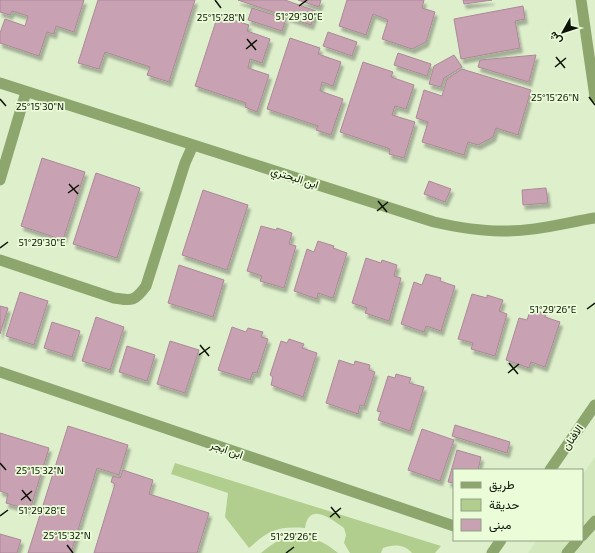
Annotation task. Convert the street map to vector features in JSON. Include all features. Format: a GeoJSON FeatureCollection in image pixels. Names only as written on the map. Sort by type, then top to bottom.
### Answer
{"type":"FeatureCollection","features":[{"type":"Feature","properties":{"kind":"street"},"geometry":{"type":"LineString","coordinates":[[581,0],[595,97]]}},
{"type":"Feature","properties":{"kind":"street","name":"ابن البحتري"},"geometry":{"type":"LineString","coordinates":[[0,83],[434,222],[456,227],[502,231],[525,230],[595,218]]}},
{"type":"Feature","properties":{"kind":"street"},"geometry":{"type":"LineString","coordinates":[[0,180],[26,92]]}},
{"type":"Feature","properties":{"kind":"street"},"geometry":{"type":"LineString","coordinates":[[0,260],[114,298],[129,301],[138,298],[146,286],[185,163],[193,145]]}},
{"type":"Feature","properties":{"kind":"street","name":"ابن ابجر"},"geometry":{"type":"LineString","coordinates":[[0,372],[453,526]]}},
{"type":"Feature","properties":{"kind":"street","name":"الافنان"},"geometry":{"type":"LineString","coordinates":[[551,469],[595,404]]}},
{"type":"Feature","properties":{"kind":"street"},"geometry":{"type":"LineString","coordinates":[[583,535],[595,520]]}},
{"type":"Feature","properties":{"kind":"street"},"geometry":{"type":"LineString","coordinates":[[492,553],[498,541]]}},
{"type":"Feature","properties":{"kind":"street"},"geometry":{"type":"LineString","coordinates":[[567,553],[577,541]]}},
{"type":"Feature","properties":{"kind":"shaded area"},"geometry":{"type":"Polygon","coordinates":[[[595,457],[595,553],[528,553],[536,541],[583,541],[583,475],[595,457]]]}},
{"type":"Feature","properties":{"kind":"green space"},"geometry":{"type":"Polygon","coordinates":[[[175,463],[441,546],[435,553],[412,553],[402,546],[395,545],[383,548],[381,553],[350,553],[344,543],[346,535],[344,528],[321,514],[316,514],[311,515],[307,520],[305,528],[274,530],[262,537],[249,548],[225,517],[228,493],[171,474],[175,463]]]}},
{"type":"Feature","properties":{"kind":"green space"},"geometry":{"type":"Polygon","coordinates":[[[297,535],[319,541],[338,553],[261,553],[278,541],[297,535]]]}},
{"type":"Feature","properties":{"kind":"building"},"geometry":{"type":"Polygon","coordinates":[[[0,0],[84,0],[74,32],[56,26],[54,34],[47,32],[39,56],[0,43],[0,33],[5,19],[25,26],[28,16],[12,11],[10,15],[0,12],[0,0]]]}},
{"type":"Feature","properties":{"kind":"building"},"geometry":{"type":"Polygon","coordinates":[[[98,0],[195,0],[169,82],[147,75],[150,67],[105,52],[99,69],[78,63],[98,0]]]}},
{"type":"Feature","properties":{"kind":"building"},"geometry":{"type":"Polygon","coordinates":[[[238,0],[285,0],[316,11],[311,25],[238,0]]]}},
{"type":"Feature","properties":{"kind":"building"},"geometry":{"type":"Polygon","coordinates":[[[298,0],[321,0],[319,7],[298,0]]]}},
{"type":"Feature","properties":{"kind":"building"},"geometry":{"type":"Polygon","coordinates":[[[347,0],[424,0],[422,8],[435,12],[426,42],[412,49],[382,39],[388,20],[373,14],[366,35],[339,26],[347,0]]]}},
{"type":"Feature","properties":{"kind":"building"},"geometry":{"type":"Polygon","coordinates":[[[463,0],[492,0],[464,4],[463,0]]]}},
{"type":"Feature","properties":{"kind":"building"},"geometry":{"type":"Polygon","coordinates":[[[523,6],[525,19],[515,21],[520,48],[461,59],[454,19],[523,6]]]}},
{"type":"Feature","properties":{"kind":"building"},"geometry":{"type":"Polygon","coordinates":[[[252,8],[286,19],[282,31],[248,20],[252,8]]]}},
{"type":"Feature","properties":{"kind":"building"},"geometry":{"type":"Polygon","coordinates":[[[218,15],[249,25],[247,31],[270,39],[262,63],[250,59],[248,68],[269,75],[257,112],[245,107],[246,103],[195,86],[218,15]]]}},
{"type":"Feature","properties":{"kind":"building"},"geometry":{"type":"Polygon","coordinates":[[[328,32],[357,42],[352,56],[323,46],[328,32]]]}},
{"type":"Feature","properties":{"kind":"building"},"geometry":{"type":"Polygon","coordinates":[[[290,38],[320,48],[318,54],[341,62],[333,86],[322,82],[320,91],[343,99],[331,135],[316,130],[318,126],[267,109],[290,38]]]}},
{"type":"Feature","properties":{"kind":"building"},"geometry":{"type":"Polygon","coordinates":[[[398,53],[431,64],[427,76],[394,65],[398,53]]]}},
{"type":"Feature","properties":{"kind":"building"},"geometry":{"type":"Polygon","coordinates":[[[454,55],[462,67],[444,78],[441,87],[429,84],[434,66],[454,55]]]}},
{"type":"Feature","properties":{"kind":"building"},"geometry":{"type":"Polygon","coordinates":[[[536,55],[529,82],[478,67],[480,60],[536,55]]]}},
{"type":"Feature","properties":{"kind":"building"},"geometry":{"type":"Polygon","coordinates":[[[363,62],[393,72],[391,77],[414,85],[406,109],[395,106],[392,115],[415,122],[404,158],[389,154],[390,149],[340,132],[363,62]]]}},
{"type":"Feature","properties":{"kind":"building"},"geometry":{"type":"Polygon","coordinates":[[[462,69],[531,90],[518,135],[496,128],[493,137],[478,145],[468,142],[464,155],[422,142],[428,122],[416,118],[424,90],[442,96],[447,79],[462,69]]]}},
{"type":"Feature","properties":{"kind":"building"},"geometry":{"type":"Polygon","coordinates":[[[42,158],[85,172],[63,240],[21,226],[42,158]]]}},
{"type":"Feature","properties":{"kind":"building"},"geometry":{"type":"Polygon","coordinates":[[[96,173],[140,188],[117,258],[73,244],[96,173]]]}},
{"type":"Feature","properties":{"kind":"building"},"geometry":{"type":"Polygon","coordinates":[[[429,181],[451,189],[445,202],[424,194],[429,181]]]}},
{"type":"Feature","properties":{"kind":"building"},"geometry":{"type":"Polygon","coordinates":[[[546,188],[548,203],[523,205],[522,190],[546,188]]]}},
{"type":"Feature","properties":{"kind":"building"},"geometry":{"type":"Polygon","coordinates":[[[203,190],[248,205],[227,270],[182,255],[203,190]]]}},
{"type":"Feature","properties":{"kind":"building"},"geometry":{"type":"Polygon","coordinates":[[[261,226],[276,230],[277,228],[292,233],[289,244],[296,246],[284,288],[260,281],[262,276],[247,271],[261,226]]]}},
{"type":"Feature","properties":{"kind":"building"},"geometry":{"type":"Polygon","coordinates":[[[318,241],[334,246],[333,248],[347,253],[333,298],[318,293],[317,299],[294,291],[307,249],[314,252],[318,241]]]}},
{"type":"Feature","properties":{"kind":"building"},"geometry":{"type":"Polygon","coordinates":[[[366,258],[381,263],[382,260],[397,265],[394,276],[401,278],[389,321],[365,313],[367,308],[352,303],[366,258]]]}},
{"type":"Feature","properties":{"kind":"building"},"geometry":{"type":"Polygon","coordinates":[[[179,265],[224,280],[213,317],[168,303],[179,265]]]}},
{"type":"Feature","properties":{"kind":"building"},"geometry":{"type":"Polygon","coordinates":[[[426,274],[441,278],[440,281],[455,286],[441,331],[426,326],[424,332],[401,324],[414,282],[422,285],[426,274]]]}},
{"type":"Feature","properties":{"kind":"building"},"geometry":{"type":"Polygon","coordinates":[[[20,292],[48,301],[34,345],[6,336],[20,292]]]}},
{"type":"Feature","properties":{"kind":"building"},"geometry":{"type":"Polygon","coordinates":[[[472,294],[487,298],[487,295],[503,300],[499,311],[507,314],[495,356],[471,349],[473,343],[458,339],[472,294]]]}},
{"type":"Feature","properties":{"kind":"building"},"geometry":{"type":"Polygon","coordinates":[[[0,306],[8,308],[0,334],[0,306]]]}},
{"type":"Feature","properties":{"kind":"building"},"geometry":{"type":"Polygon","coordinates":[[[531,309],[546,314],[545,317],[560,322],[545,367],[531,362],[529,368],[506,360],[519,318],[527,320],[531,309]]]}},
{"type":"Feature","properties":{"kind":"building"},"geometry":{"type":"Polygon","coordinates":[[[96,317],[124,327],[110,370],[82,361],[96,317]]]}},
{"type":"Feature","properties":{"kind":"building"},"geometry":{"type":"Polygon","coordinates":[[[52,322],[80,331],[72,357],[44,348],[52,322]]]}},
{"type":"Feature","properties":{"kind":"building"},"geometry":{"type":"Polygon","coordinates":[[[232,327],[246,332],[248,328],[263,332],[261,337],[268,339],[257,373],[253,372],[250,380],[218,370],[232,327]]]}},
{"type":"Feature","properties":{"kind":"building"},"geometry":{"type":"Polygon","coordinates":[[[289,339],[304,344],[302,348],[317,353],[303,397],[271,385],[273,377],[270,375],[281,341],[287,343],[289,339]]]}},
{"type":"Feature","properties":{"kind":"building"},"geometry":{"type":"Polygon","coordinates":[[[170,341],[199,350],[185,393],[157,384],[170,341]]]}},
{"type":"Feature","properties":{"kind":"building"},"geometry":{"type":"Polygon","coordinates":[[[127,346],[155,355],[147,381],[119,372],[127,346]]]}},
{"type":"Feature","properties":{"kind":"building"},"geometry":{"type":"Polygon","coordinates":[[[339,360],[354,365],[355,361],[370,365],[369,370],[375,372],[364,406],[360,405],[358,414],[326,403],[339,360]]]}},
{"type":"Feature","properties":{"kind":"building"},"geometry":{"type":"Polygon","coordinates":[[[396,374],[411,378],[409,383],[424,387],[410,431],[378,420],[381,412],[377,411],[388,376],[395,378],[396,374]]]}},
{"type":"Feature","properties":{"kind":"building"},"geometry":{"type":"Polygon","coordinates":[[[455,425],[510,442],[507,453],[452,436],[455,425]]]}},
{"type":"Feature","properties":{"kind":"building"},"geometry":{"type":"Polygon","coordinates":[[[68,426],[128,445],[119,475],[97,468],[71,553],[28,553],[68,426]]]}},
{"type":"Feature","properties":{"kind":"building"},"geometry":{"type":"Polygon","coordinates":[[[422,429],[454,440],[440,481],[408,470],[422,429]]]}},
{"type":"Feature","properties":{"kind":"building"},"geometry":{"type":"Polygon","coordinates":[[[0,433],[49,448],[30,510],[6,503],[8,494],[0,491],[0,433]]]}},
{"type":"Feature","properties":{"kind":"building"},"geometry":{"type":"Polygon","coordinates":[[[457,450],[481,457],[478,469],[453,469],[453,483],[448,482],[457,450]]]}},
{"type":"Feature","properties":{"kind":"building"},"geometry":{"type":"Polygon","coordinates":[[[123,470],[153,480],[149,494],[209,513],[197,553],[94,553],[115,484],[111,482],[113,476],[120,478],[123,470]]]}},
{"type":"Feature","properties":{"kind":"building"},"geometry":{"type":"Polygon","coordinates":[[[0,534],[21,540],[17,553],[0,553],[0,534]]]}}]}
